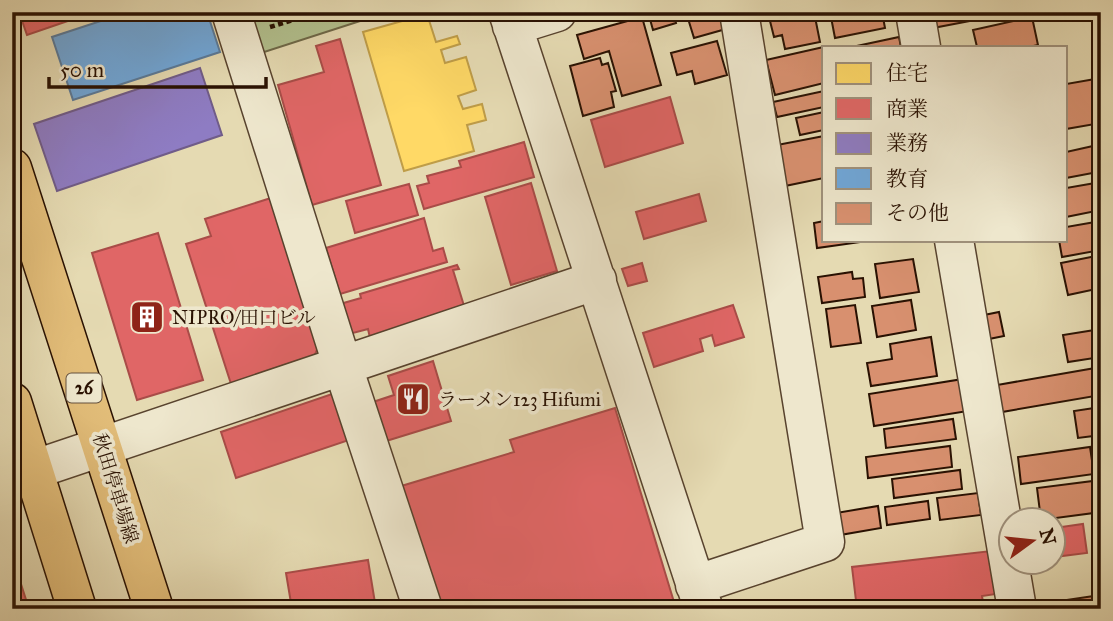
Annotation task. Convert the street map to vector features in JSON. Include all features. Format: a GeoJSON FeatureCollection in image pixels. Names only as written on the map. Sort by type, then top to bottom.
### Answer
{"type":"FeatureCollection","features":[{"type":"Feature","properties":{"kind":"main road","name":"秋田停車場線"},"geometry":{"type":"LineString","coordinates":[[12,168],[154,609]]}},
{"type":"Feature","properties":{"kind":"main road"},"geometry":{"type":"LineString","coordinates":[[12,402],[23,473],[77,609]]}},
{"type":"Feature","properties":{"kind":"street"},"geometry":{"type":"LineString","coordinates":[[557,12],[510,19],[699,597],[825,542],[739,12]]}},
{"type":"Feature","properties":{"kind":"street"},"geometry":{"type":"LineString","coordinates":[[915,12],[921,46]]}},
{"type":"Feature","properties":{"kind":"street"},"geometry":{"type":"LineString","coordinates":[[235,24],[342,364],[423,609]]}},
{"type":"Feature","properties":{"kind":"street"},"geometry":{"type":"LineString","coordinates":[[954,242],[1017,609]]}},
{"type":"Feature","properties":{"kind":"street"},"geometry":{"type":"LineString","coordinates":[[23,473],[597,280]]}},
{"type":"Feature","properties":{"kind":"path"},"geometry":{"type":"LineString","coordinates":[[286,12],[286,22]]}},
{"type":"Feature","properties":{"kind":"path"},"geometry":{"type":"LineString","coordinates":[[235,24],[286,22],[320,12]]}},
{"type":"Feature","properties":{"kind":"green space"},"geometry":{"type":"Polygon","coordinates":[[[245,12],[388,12],[258,54],[245,12]]]}},
{"type":"Feature","properties":{"kind":"building: 住宅"},"geometry":{"type":"Polygon","coordinates":[[[427,14],[436,42],[457,36],[460,44],[441,50],[445,63],[466,57],[476,90],[458,96],[463,109],[482,104],[486,120],[467,125],[474,151],[404,171],[363,32],[427,14]]]}},
{"type":"Feature","properties":{"kind":"building: 商業"},"geometry":{"type":"Polygon","coordinates":[[[19,12],[94,12],[27,35],[19,12]]]}},
{"type":"Feature","properties":{"kind":"building: 商業"},"geometry":{"type":"Polygon","coordinates":[[[340,39],[381,185],[312,205],[278,85],[324,72],[316,46],[340,39]]]}},
{"type":"Feature","properties":{"kind":"building: 商業"},"geometry":{"type":"Polygon","coordinates":[[[670,97],[683,143],[605,167],[591,120],[670,97]]]}},
{"type":"Feature","properties":{"kind":"building: 商業"},"geometry":{"type":"Polygon","coordinates":[[[524,142],[534,177],[424,209],[417,186],[429,183],[427,176],[461,167],[459,161],[524,142]]]}},
{"type":"Feature","properties":{"kind":"building: 商業"},"geometry":{"type":"Polygon","coordinates":[[[531,183],[557,271],[511,285],[485,197],[531,183]]]}},
{"type":"Feature","properties":{"kind":"building: 商業"},"geometry":{"type":"Polygon","coordinates":[[[409,184],[418,215],[355,233],[346,201],[409,184]]]}},
{"type":"Feature","properties":{"kind":"building: 商業"},"geometry":{"type":"Polygon","coordinates":[[[699,194],[706,221],[644,239],[636,212],[699,194]]]}},
{"type":"Feature","properties":{"kind":"building: 商業"},"geometry":{"type":"Polygon","coordinates":[[[274,197],[320,342],[312,362],[232,387],[186,244],[211,236],[205,219],[274,197]]]}},
{"type":"Feature","properties":{"kind":"building: 商業"},"geometry":{"type":"Polygon","coordinates":[[[424,218],[433,251],[443,248],[447,262],[340,294],[326,248],[424,218]]]}},
{"type":"Feature","properties":{"kind":"building: 商業","name":"NIPRO/田口ビル"},"geometry":{"type":"Polygon","coordinates":[[[158,233],[203,380],[137,400],[92,253],[158,233]]]}},
{"type":"Feature","properties":{"kind":"building: 商業"},"geometry":{"type":"Polygon","coordinates":[[[642,263],[647,281],[628,286],[622,269],[642,263]]]}},
{"type":"Feature","properties":{"kind":"building: 商業"},"geometry":{"type":"Polygon","coordinates":[[[457,265],[459,269],[453,270],[465,309],[370,338],[368,329],[353,333],[347,328],[340,304],[361,298],[360,294],[457,265]]]}},
{"type":"Feature","properties":{"kind":"building: 商業"},"geometry":{"type":"Polygon","coordinates":[[[733,305],[744,337],[715,346],[712,335],[700,339],[703,351],[654,367],[643,333],[733,305]]]}},
{"type":"Feature","properties":{"kind":"building: 商業","name":"ラーメン123 Hifumi"},"geometry":{"type":"Polygon","coordinates":[[[433,361],[451,421],[383,442],[370,403],[394,395],[388,376],[433,361]]]}},
{"type":"Feature","properties":{"kind":"building: 商業"},"geometry":{"type":"Polygon","coordinates":[[[335,393],[355,438],[236,478],[221,432],[335,393]]]}},
{"type":"Feature","properties":{"kind":"building: 商業"},"geometry":{"type":"Polygon","coordinates":[[[615,408],[674,602],[650,609],[435,609],[398,487],[514,452],[510,440],[615,408]]]}},
{"type":"Feature","properties":{"kind":"building: 商業"},"geometry":{"type":"Polygon","coordinates":[[[1083,524],[1087,553],[1068,555],[1068,526],[1083,524]]]}},
{"type":"Feature","properties":{"kind":"building: 商業"},"geometry":{"type":"Polygon","coordinates":[[[991,551],[996,594],[982,596],[984,609],[857,609],[852,567],[991,551]]]}},
{"type":"Feature","properties":{"kind":"building: 商業"},"geometry":{"type":"Polygon","coordinates":[[[12,556],[29,609],[12,609],[12,556]]]}},
{"type":"Feature","properties":{"kind":"building: 商業"},"geometry":{"type":"Polygon","coordinates":[[[368,560],[376,609],[292,609],[286,573],[368,560]]]}},
{"type":"Feature","properties":{"kind":"building: 業務"},"geometry":{"type":"Polygon","coordinates":[[[200,68],[222,135],[57,191],[34,124],[200,68]]]}},
{"type":"Feature","properties":{"kind":"building: 教育"},"geometry":{"type":"Polygon","coordinates":[[[128,12],[207,12],[220,52],[73,100],[52,37],[128,12]]]}},
{"type":"Feature","properties":{"kind":"building: その他"},"geometry":{"type":"Polygon","coordinates":[[[648,12],[673,12],[676,23],[653,30],[648,12]]]}},
{"type":"Feature","properties":{"kind":"building: その他"},"geometry":{"type":"Polygon","coordinates":[[[686,12],[728,12],[733,27],[694,38],[686,12]]]}},
{"type":"Feature","properties":{"kind":"building: その他"},"geometry":{"type":"Polygon","coordinates":[[[789,12],[814,12],[820,42],[785,49],[782,35],[774,37],[769,17],[789,12]]]}},
{"type":"Feature","properties":{"kind":"building: その他"},"geometry":{"type":"Polygon","coordinates":[[[830,12],[882,12],[885,28],[835,38],[830,12]]]}},
{"type":"Feature","properties":{"kind":"building: その他"},"geometry":{"type":"Polygon","coordinates":[[[930,12],[995,12],[996,16],[933,28],[930,12]]]}},
{"type":"Feature","properties":{"kind":"building: その他"},"geometry":{"type":"Polygon","coordinates":[[[642,17],[661,85],[622,96],[609,51],[584,59],[577,35],[642,17]]]}},
{"type":"Feature","properties":{"kind":"building: その他"},"geometry":{"type":"Polygon","coordinates":[[[1032,17],[1038,45],[977,46],[973,30],[1032,17]]]}},
{"type":"Feature","properties":{"kind":"building: その他"},"geometry":{"type":"Polygon","coordinates":[[[899,37],[901,46],[857,46],[899,37]]]}},
{"type":"Feature","properties":{"kind":"building: その他"},"geometry":{"type":"Polygon","coordinates":[[[717,41],[727,75],[695,84],[692,71],[677,75],[671,53],[717,41]]]}},
{"type":"Feature","properties":{"kind":"building: その他"},"geometry":{"type":"Polygon","coordinates":[[[822,47],[822,83],[775,95],[766,60],[822,47]]]}},
{"type":"Feature","properties":{"kind":"building: その他"},"geometry":{"type":"Polygon","coordinates":[[[600,58],[602,65],[608,63],[616,91],[611,92],[614,107],[583,116],[570,66],[600,58]]]}},
{"type":"Feature","properties":{"kind":"building: その他"},"geometry":{"type":"Polygon","coordinates":[[[1101,78],[1101,123],[1068,129],[1068,84],[1101,78]]]}},
{"type":"Feature","properties":{"kind":"building: その他"},"geometry":{"type":"Polygon","coordinates":[[[822,91],[822,107],[777,117],[773,102],[822,91]]]}},
{"type":"Feature","properties":{"kind":"building: その他"},"geometry":{"type":"Polygon","coordinates":[[[822,112],[822,130],[800,135],[796,118],[822,112]]]}},
{"type":"Feature","properties":{"kind":"building: その他"},"geometry":{"type":"Polygon","coordinates":[[[822,136],[822,178],[785,186],[777,145],[822,136]]]}},
{"type":"Feature","properties":{"kind":"building: その他"},"geometry":{"type":"Polygon","coordinates":[[[1093,146],[1098,172],[1068,178],[1068,152],[1093,146]]]}},
{"type":"Feature","properties":{"kind":"building: その他"},"geometry":{"type":"Polygon","coordinates":[[[1101,182],[1101,210],[1068,217],[1068,188],[1101,182]]]}},
{"type":"Feature","properties":{"kind":"building: その他"},"geometry":{"type":"Polygon","coordinates":[[[822,221],[822,242],[861,242],[817,248],[814,223],[822,221]]]}},
{"type":"Feature","properties":{"kind":"building: その他"},"geometry":{"type":"Polygon","coordinates":[[[1101,221],[1101,250],[1062,257],[1059,242],[1068,242],[1068,227],[1101,221]]]}},
{"type":"Feature","properties":{"kind":"building: その他"},"geometry":{"type":"Polygon","coordinates":[[[1101,255],[1101,288],[1068,295],[1061,263],[1101,255]]]}},
{"type":"Feature","properties":{"kind":"building: その他"},"geometry":{"type":"Polygon","coordinates":[[[913,259],[919,292],[880,298],[875,264],[913,259]]]}},
{"type":"Feature","properties":{"kind":"building: その他"},"geometry":{"type":"Polygon","coordinates":[[[852,272],[853,279],[863,278],[865,297],[822,303],[818,277],[852,272]]]}},
{"type":"Feature","properties":{"kind":"building: その他"},"geometry":{"type":"Polygon","coordinates":[[[911,300],[916,330],[877,337],[872,306],[911,300]]]}},
{"type":"Feature","properties":{"kind":"building: その他"},"geometry":{"type":"Polygon","coordinates":[[[855,305],[861,343],[831,347],[826,309],[855,305]]]}},
{"type":"Feature","properties":{"kind":"building: その他"},"geometry":{"type":"Polygon","coordinates":[[[999,312],[1004,336],[984,340],[979,316],[999,312]]]}},
{"type":"Feature","properties":{"kind":"building: その他"},"geometry":{"type":"Polygon","coordinates":[[[1101,329],[1101,357],[1068,362],[1063,335],[1101,329]]]}},
{"type":"Feature","properties":{"kind":"building: その他"},"geometry":{"type":"Polygon","coordinates":[[[931,337],[937,376],[871,386],[867,363],[892,359],[890,344],[931,337]]]}},
{"type":"Feature","properties":{"kind":"building: その他"},"geometry":{"type":"Polygon","coordinates":[[[1101,367],[1101,395],[1002,412],[997,385],[1101,367]]]}},
{"type":"Feature","properties":{"kind":"building: その他"},"geometry":{"type":"Polygon","coordinates":[[[963,379],[968,411],[874,426],[869,394],[963,379]]]}},
{"type":"Feature","properties":{"kind":"building: その他"},"geometry":{"type":"Polygon","coordinates":[[[1101,407],[1101,435],[1078,438],[1074,411],[1101,407]]]}},
{"type":"Feature","properties":{"kind":"building: その他"},"geometry":{"type":"Polygon","coordinates":[[[953,419],[956,439],[886,448],[884,429],[953,419]]]}},
{"type":"Feature","properties":{"kind":"building: その他"},"geometry":{"type":"Polygon","coordinates":[[[950,446],[952,467],[868,478],[866,457],[950,446]]]}},
{"type":"Feature","properties":{"kind":"building: その他"},"geometry":{"type":"Polygon","coordinates":[[[1090,447],[1094,474],[1021,484],[1018,457],[1090,447]]]}},
{"type":"Feature","properties":{"kind":"building: その他"},"geometry":{"type":"Polygon","coordinates":[[[960,470],[962,489],[894,498],[892,479],[960,470]]]}},
{"type":"Feature","properties":{"kind":"building: その他"},"geometry":{"type":"Polygon","coordinates":[[[1101,480],[1101,512],[1068,516],[1068,505],[1039,505],[1037,488],[1101,480]]]}},
{"type":"Feature","properties":{"kind":"building: その他"},"geometry":{"type":"Polygon","coordinates":[[[978,493],[981,515],[940,520],[937,498],[978,493]]]}},
{"type":"Feature","properties":{"kind":"building: その他"},"geometry":{"type":"Polygon","coordinates":[[[928,501],[930,519],[887,525],[885,507],[928,501]]]}},
{"type":"Feature","properties":{"kind":"building: その他"},"geometry":{"type":"Polygon","coordinates":[[[878,506],[881,528],[840,535],[836,513],[878,506]]]}},
{"type":"Feature","properties":{"kind":"building: その他"},"geometry":{"type":"Polygon","coordinates":[[[1101,525],[1101,554],[1098,555],[1094,526],[1101,525]]]}},
{"type":"Feature","properties":{"kind":"building: その他"},"geometry":{"type":"Polygon","coordinates":[[[1101,595],[1101,609],[1067,609],[1066,600],[1101,595]]]}},
{"type":"Feature","properties":{"kind":"place","name":"NIPRO/田口ビル"},"geometry":{"type":"Point","coordinates":[147,317]}},
{"type":"Feature","properties":{"kind":"place","name":"ラーメン123 Hifumi"},"geometry":{"type":"Point","coordinates":[413,399]}}]}
